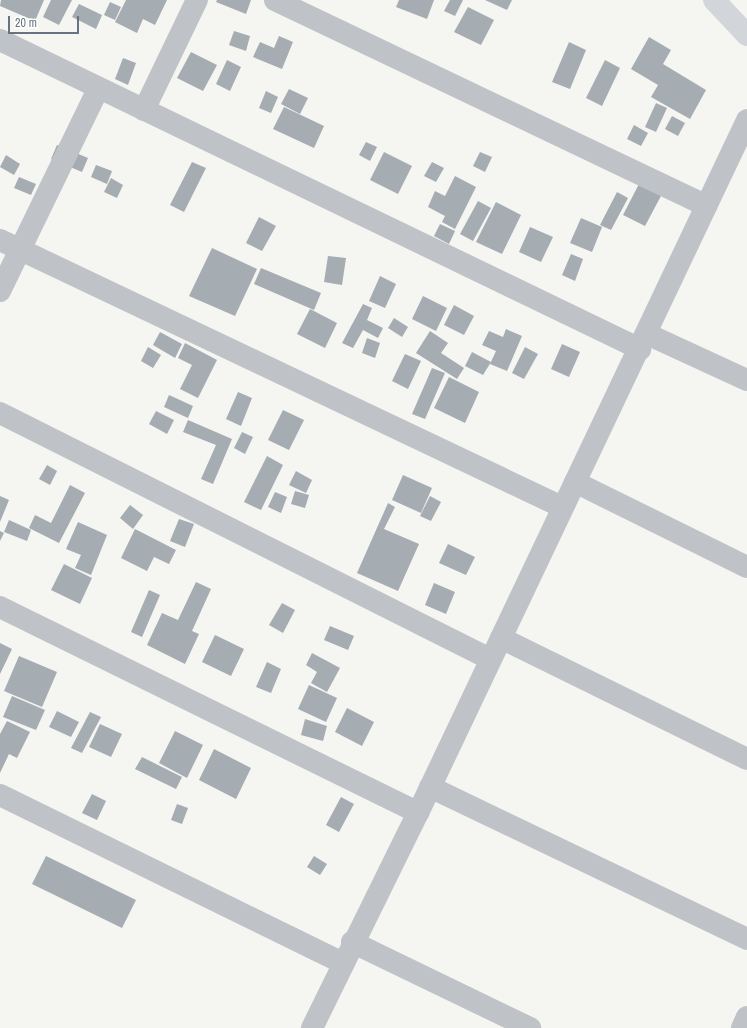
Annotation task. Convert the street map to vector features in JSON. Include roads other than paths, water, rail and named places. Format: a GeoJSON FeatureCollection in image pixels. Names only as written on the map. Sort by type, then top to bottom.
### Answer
{"type":"FeatureCollection","features":[{"type":"Feature","properties":{"kind":"main road"},"geometry":{"type":"LineString","coordinates":[[714,0],[747,35]]}},
{"type":"Feature","properties":{"kind":"street"},"geometry":{"type":"LineString","coordinates":[[144,110],[197,0]]}},
{"type":"Feature","properties":{"kind":"street"},"geometry":{"type":"LineString","coordinates":[[275,0],[706,206]]}},
{"type":"Feature","properties":{"kind":"street"},"geometry":{"type":"LineString","coordinates":[[2,47],[144,110],[643,342],[747,380]]}},
{"type":"Feature","properties":{"kind":"street"},"geometry":{"type":"LineString","coordinates":[[0,291],[98,89]]}},
{"type":"Feature","properties":{"kind":"street"},"geometry":{"type":"LineString","coordinates":[[312,1028],[352,942],[418,813],[562,508],[643,342],[747,120]]}},
{"type":"Feature","properties":{"kind":"street"},"geometry":{"type":"LineString","coordinates":[[0,240],[562,508]]}},
{"type":"Feature","properties":{"kind":"street"},"geometry":{"type":"LineString","coordinates":[[0,413],[490,659]]}},
{"type":"Feature","properties":{"kind":"street"},"geometry":{"type":"LineString","coordinates":[[575,482],[747,567]]}},
{"type":"Feature","properties":{"kind":"street"},"geometry":{"type":"LineString","coordinates":[[0,607],[418,813]]}},
{"type":"Feature","properties":{"kind":"street"},"geometry":{"type":"LineString","coordinates":[[501,638],[747,759]]}},
{"type":"Feature","properties":{"kind":"street"},"geometry":{"type":"LineString","coordinates":[[430,787],[747,940]]}},
{"type":"Feature","properties":{"kind":"street"},"geometry":{"type":"LineString","coordinates":[[0,795],[343,963]]}},
{"type":"Feature","properties":{"kind":"street"},"geometry":{"type":"LineString","coordinates":[[352,942],[530,1028]]}},
{"type":"Feature","properties":{"kind":"street"},"geometry":{"type":"LineString","coordinates":[[742,1028],[747,1017]]}}]}
